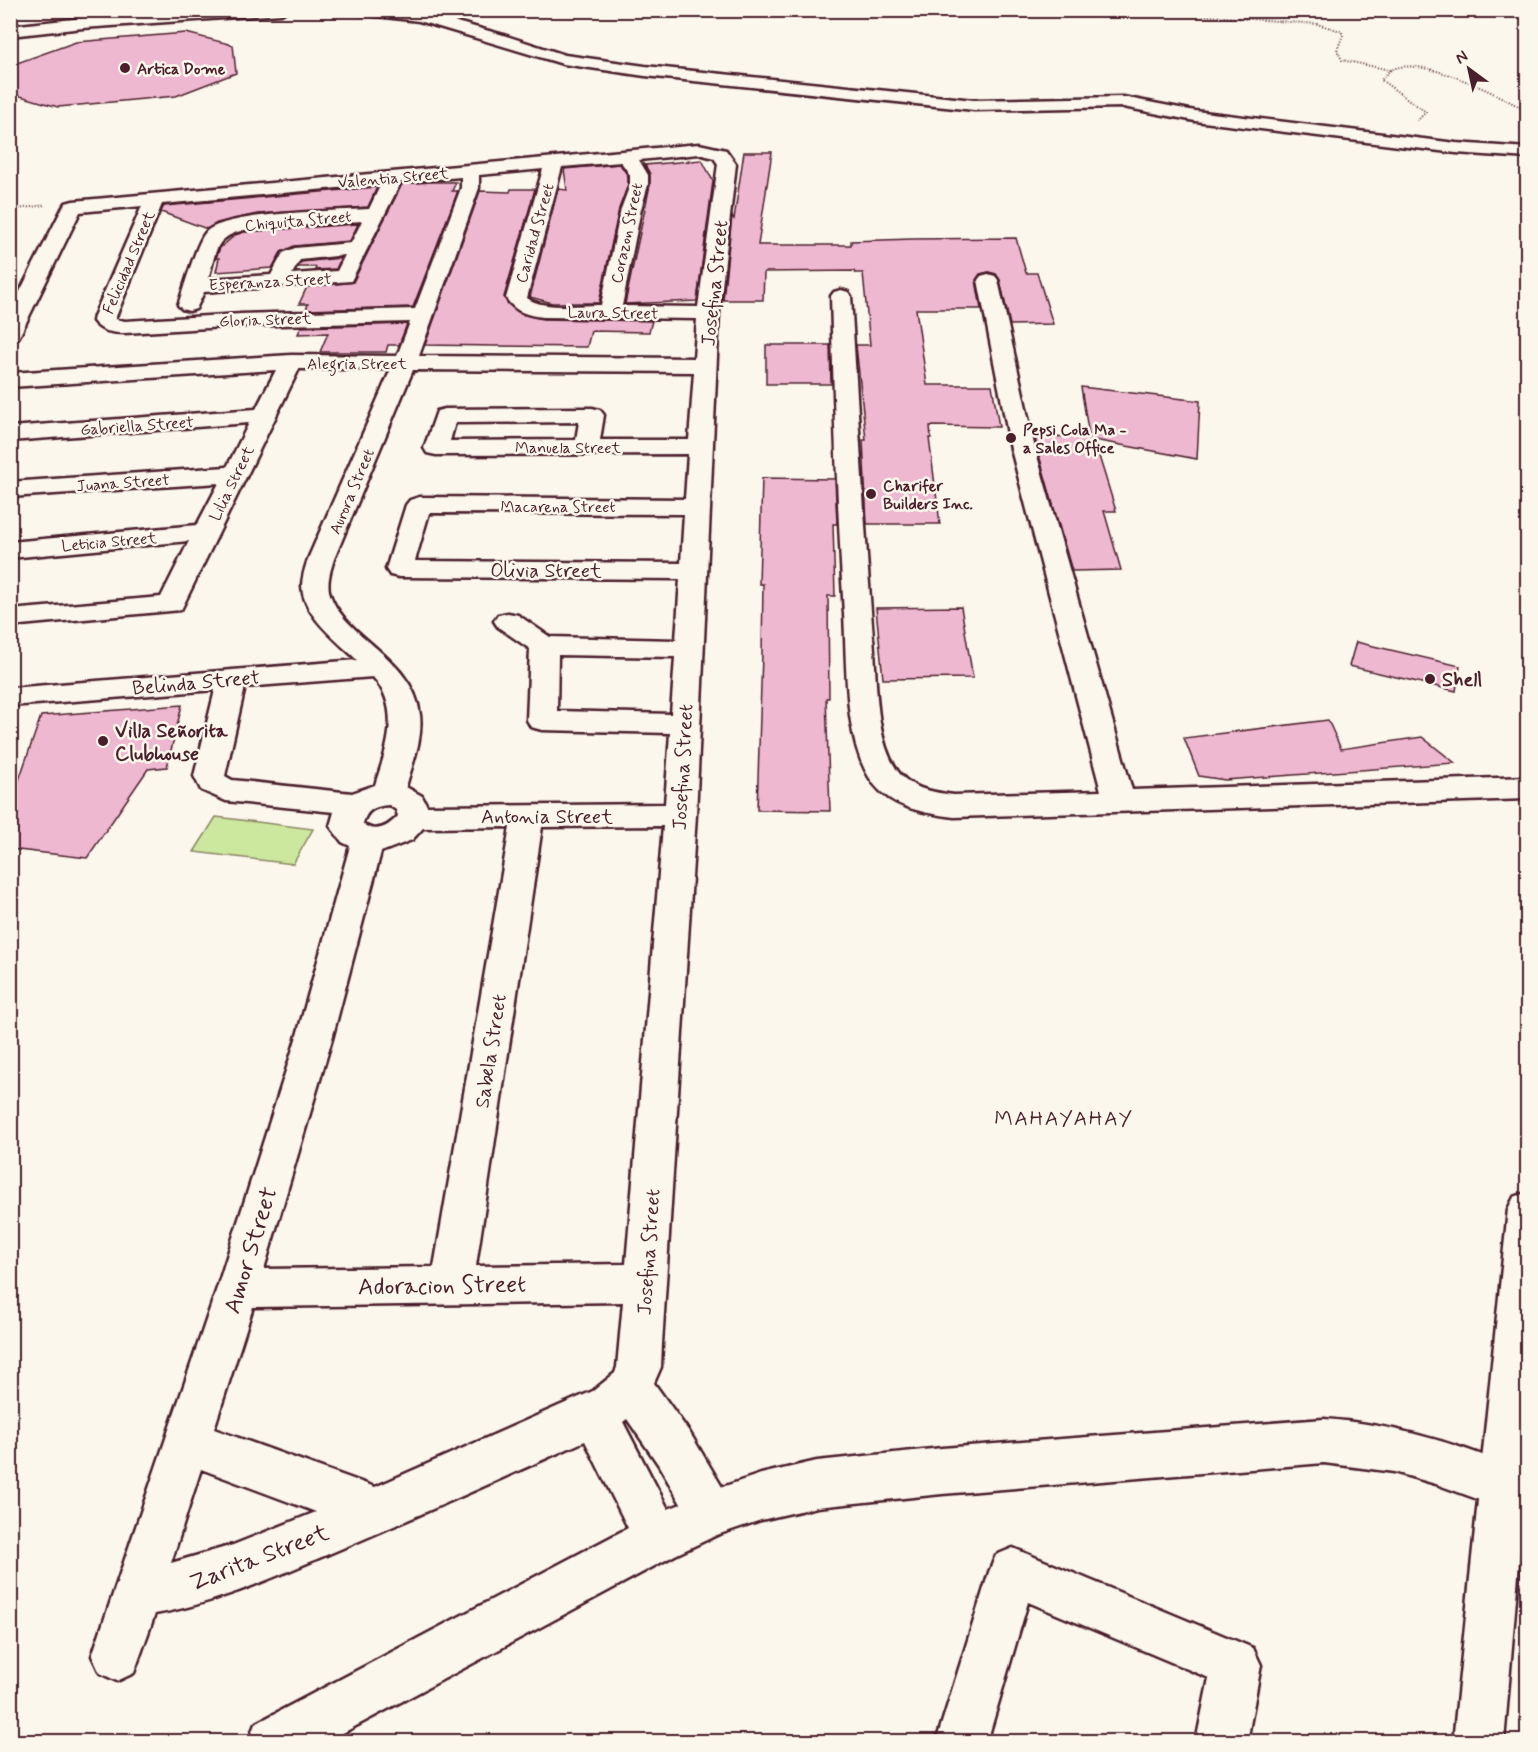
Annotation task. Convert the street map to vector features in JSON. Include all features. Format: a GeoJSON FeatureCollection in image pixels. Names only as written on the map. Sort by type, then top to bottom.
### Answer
{"type":"FeatureCollection","features":[{"type":"Feature","properties":{"kind":"main road"},"geometry":{"type":"LineString","coordinates":[[10,31],[83,23],[281,10]]}},
{"type":"Feature","properties":{"kind":"main road"},"geometry":{"type":"LineString","coordinates":[[359,10],[420,17],[495,37],[563,59],[604,66],[974,105],[1123,102],[1178,114],[1393,140],[1527,153]]}},
{"type":"Feature","properties":{"kind":"main road","name":"Valentia Street"},"geometry":{"type":"LineString","coordinates":[[73,207],[699,149],[714,151]]}},
{"type":"Feature","properties":{"kind":"main road","name":"Josefina Street"},"geometry":{"type":"LineString","coordinates":[[612,1401],[639,1367],[646,1283],[680,815],[708,313],[728,164],[720,154],[714,151]]}},
{"type":"Feature","properties":{"kind":"main road","name":"Corazon Street"},"geometry":{"type":"LineString","coordinates":[[610,313],[631,209],[639,185],[639,175],[627,156]]}},
{"type":"Feature","properties":{"kind":"main road","name":"Caridad Street"},"geometry":{"type":"LineString","coordinates":[[519,303],[516,298],[554,162]]}},
{"type":"Feature","properties":{"kind":"main road","name":"Aurora Street"},"geometry":{"type":"LineString","coordinates":[[388,794],[405,730],[402,698],[381,667],[322,606],[316,590],[316,575],[405,363],[470,188],[470,170]]}},
{"type":"Feature","properties":{"kind":"main road"},"geometry":{"type":"LineString","coordinates":[[279,281],[290,257],[295,254],[359,248],[394,177]]}},
{"type":"Feature","properties":{"kind":"main road","name":"Felicidad Street"},"geometry":{"type":"LineString","coordinates":[[107,324],[104,321],[105,316],[154,200]]}},
{"type":"Feature","properties":{"kind":"main road"},"geometry":{"type":"LineString","coordinates":[[10,333],[73,207]]}},
{"type":"Feature","properties":{"kind":"main road","name":"Chiquita Street"},"geometry":{"type":"LineString","coordinates":[[195,285],[212,237],[220,230],[262,222],[375,214]]}},
{"type":"Feature","properties":{"kind":"main road","name":"Esperanza Street"},"geometry":{"type":"LineString","coordinates":[[195,285],[344,277],[359,248]]}},
{"type":"Feature","properties":{"kind":"main road"},"geometry":{"type":"LineString","coordinates":[[988,280],[1023,449],[1119,801]]}},
{"type":"Feature","properties":{"kind":"main road"},"geometry":{"type":"LineString","coordinates":[[182,323],[195,285]]}},
{"type":"Feature","properties":{"kind":"main road"},"geometry":{"type":"LineString","coordinates":[[841,296],[852,538],[866,725],[872,754],[885,779],[904,795],[928,804],[954,806],[1527,788]]}},
{"type":"Feature","properties":{"kind":"main road","name":"Laura Street"},"geometry":{"type":"LineString","coordinates":[[519,303],[526,308],[543,311],[708,313]]}},
{"type":"Feature","properties":{"kind":"main road","name":"Gloria Street"},"geometry":{"type":"LineString","coordinates":[[107,324],[114,327],[423,315]]}},
{"type":"Feature","properties":{"kind":"main road","name":"Alegria Street"},"geometry":{"type":"LineString","coordinates":[[10,380],[291,362],[705,365]]}},
{"type":"Feature","properties":{"kind":"main road","name":"Lilia Street"},"geometry":{"type":"LineString","coordinates":[[10,618],[171,604],[291,362]]}},
{"type":"Feature","properties":{"kind":"main road","name":"Manuela Street"},"geometry":{"type":"LineString","coordinates":[[587,447],[592,415],[445,416],[435,448],[700,447]]}},
{"type":"Feature","properties":{"kind":"main road","name":"Gabriella Street"},"geometry":{"type":"LineString","coordinates":[[10,434],[264,416]]}},
{"type":"Feature","properties":{"kind":"main road","name":"Juana Street"},"geometry":{"type":"LineString","coordinates":[[10,490],[235,474]]}},
{"type":"Feature","properties":{"kind":"main road","name":"Macarena Street"},"geometry":{"type":"LineString","coordinates":[[399,568],[419,505],[697,507]]}},
{"type":"Feature","properties":{"kind":"main road","name":"Leticia Street"},"geometry":{"type":"LineString","coordinates":[[10,549],[207,532]]}},
{"type":"Feature","properties":{"kind":"main road","name":"Olivia Street"},"geometry":{"type":"LineString","coordinates":[[399,568],[693,571]]}},
{"type":"Feature","properties":{"kind":"main road"},"geometry":{"type":"LineString","coordinates":[[508,621],[544,646],[689,649]]}},
{"type":"Feature","properties":{"kind":"main road"},"geometry":{"type":"LineString","coordinates":[[544,646],[542,720],[685,724]]}},
{"type":"Feature","properties":{"kind":"main road","name":"Belinda Street"},"geometry":{"type":"LineString","coordinates":[[10,697],[381,667]]}},
{"type":"Feature","properties":{"kind":"main road"},"geometry":{"type":"LineString","coordinates":[[232,679],[211,765],[209,776],[212,783],[226,790],[357,804]]}},
{"type":"Feature","properties":{"kind":"main road"},"geometry":{"type":"LineString","coordinates":[[388,794],[398,795],[411,804],[414,817],[405,830],[388,839],[368,841],[351,833],[346,826],[350,811],[371,796],[388,794]]}},
{"type":"Feature","properties":{"kind":"main road","name":"Antonia Street"},"geometry":{"type":"LineString","coordinates":[[414,817],[680,815]]}},
{"type":"Feature","properties":{"kind":"main road","name":"Sabela Street"},"geometry":{"type":"LineString","coordinates":[[452,1285],[528,816]]}},
{"type":"Feature","properties":{"kind":"main road","name":"Amor Street"},"geometry":{"type":"LineString","coordinates":[[117,1656],[238,1288],[314,1039],[368,841]]}},
{"type":"Feature","properties":{"kind":"main road"},"geometry":{"type":"LineString","coordinates":[[1478,1742],[1527,1209]]}},
{"type":"Feature","properties":{"kind":"main road","name":"Adoracion Street"},"geometry":{"type":"LineString","coordinates":[[238,1288],[646,1283]]}},
{"type":"Feature","properties":{"kind":"main road"},"geometry":{"type":"LineString","coordinates":[[612,1401],[650,1412],[680,1454],[711,1514]]}},
{"type":"Feature","properties":{"kind":"main road"},"geometry":{"type":"LineString","coordinates":[[612,1401],[658,1538]]}},
{"type":"Feature","properties":{"kind":"main road","name":"Zarita Street"},"geometry":{"type":"LineString","coordinates":[[138,1593],[195,1583],[226,1573],[376,1510],[612,1401]]}},
{"type":"Feature","properties":{"kind":"main road","name":"Zarita Street"},"geometry":{"type":"LineString","coordinates":[[189,1442],[376,1510]]}},
{"type":"Feature","properties":{"kind":"main road"},"geometry":{"type":"LineString","coordinates":[[273,1742],[658,1538],[711,1514],[761,1497],[817,1484],[942,1471],[1324,1442],[1354,1443],[1395,1449],[1502,1485]]}},
{"type":"Feature","properties":{"kind":"main road"},"geometry":{"type":"LineString","coordinates":[[961,1742],[1013,1572],[1236,1665],[1221,1742]]}},
{"type":"Feature","properties":{"kind":"path"},"geometry":{"type":"LineString","coordinates":[[1131,10],[1317,24],[1331,27],[1341,31],[1343,35],[1337,50],[1342,60],[1390,70],[1414,67],[1441,71],[1500,95],[1527,112]]}},
{"type":"Feature","properties":{"kind":"path"},"geometry":{"type":"LineString","coordinates":[[1390,70],[1384,74],[1382,80],[1426,112],[1418,120],[1404,127],[1393,140]]}},
{"type":"Feature","properties":{"kind":"path"},"geometry":{"type":"LineString","coordinates":[[10,210],[52,204],[73,207]]}},
{"type":"Feature","properties":{"kind":"green space"},"geometry":{"type":"Polygon","coordinates":[[[216,817],[313,829],[293,864],[194,852],[216,817]]]}},
{"type":"Feature","properties":{"kind":"building","name":"Artica Dome"},"geometry":{"type":"Polygon","coordinates":[[[186,33],[233,45],[236,73],[176,96],[58,107],[10,93],[10,80],[17,63],[76,42],[186,33]]]}},
{"type":"Feature","properties":{"kind":"building"},"geometry":{"type":"Polygon","coordinates":[[[744,152],[772,152],[758,245],[851,245],[851,241],[1016,238],[1026,273],[1037,273],[1053,324],[1010,325],[1000,280],[996,274],[989,272],[980,274],[976,280],[981,309],[916,309],[927,385],[992,385],[999,427],[930,426],[931,438],[929,438],[940,524],[867,524],[863,440],[866,440],[856,345],[870,345],[863,273],[854,271],[764,272],[763,300],[723,300],[732,216],[734,219],[744,152]]]}},
{"type":"Feature","properties":{"kind":"building"},"geometry":{"type":"Polygon","coordinates":[[[702,160],[713,181],[697,301],[625,304],[650,185],[650,174],[645,165],[702,160]]]}},
{"type":"Feature","properties":{"kind":"building"},"geometry":{"type":"Polygon","coordinates":[[[620,164],[628,176],[628,185],[619,209],[599,303],[552,303],[530,297],[558,189],[567,190],[564,169],[620,164]]]}},
{"type":"Feature","properties":{"kind":"building"},"geometry":{"type":"Polygon","coordinates":[[[456,182],[452,191],[458,191],[413,307],[306,310],[308,304],[299,304],[307,287],[353,282],[402,184],[456,182]]]}},
{"type":"Feature","properties":{"kind":"building"},"geometry":{"type":"Polygon","coordinates":[[[377,187],[368,207],[257,214],[217,223],[207,229],[161,212],[164,206],[377,187]]]}},
{"type":"Feature","properties":{"kind":"building"},"geometry":{"type":"Polygon","coordinates":[[[511,189],[535,189],[504,297],[508,304],[521,314],[543,319],[652,321],[649,332],[591,331],[587,347],[425,345],[480,191],[510,192],[511,189]]]}},
{"type":"Feature","properties":{"kind":"building"},"geometry":{"type":"Polygon","coordinates":[[[358,224],[350,241],[294,246],[281,252],[272,268],[216,272],[219,258],[216,258],[220,248],[235,235],[244,232],[358,224]]]}},
{"type":"Feature","properties":{"kind":"building"},"geometry":{"type":"Polygon","coordinates":[[[341,258],[336,269],[315,270],[316,267],[298,267],[301,262],[341,258]]]}},
{"type":"Feature","properties":{"kind":"building"},"geometry":{"type":"Polygon","coordinates":[[[407,324],[399,345],[388,345],[386,352],[320,352],[328,333],[298,334],[301,327],[407,324]]]}},
{"type":"Feature","properties":{"kind":"building"},"geometry":{"type":"Polygon","coordinates":[[[766,345],[830,345],[831,384],[766,384],[766,345]]]}},
{"type":"Feature","properties":{"kind":"building"},"geometry":{"type":"Polygon","coordinates":[[[1081,387],[1200,401],[1197,459],[1094,440],[1116,511],[1104,511],[1121,570],[1072,571],[1037,448],[1035,437],[1089,436],[1081,387]]]}},
{"type":"Feature","properties":{"kind":"building"},"geometry":{"type":"Polygon","coordinates":[[[762,478],[835,479],[837,524],[833,524],[835,596],[828,596],[829,698],[826,698],[830,811],[757,810],[762,654],[763,584],[759,584],[762,478]]]}},
{"type":"Feature","properties":{"kind":"building"},"geometry":{"type":"Polygon","coordinates":[[[961,607],[973,678],[883,679],[876,608],[961,607]]]}},
{"type":"Feature","properties":{"kind":"building","name":"Shell"},"geometry":{"type":"Polygon","coordinates":[[[1356,642],[1460,666],[1456,691],[1349,666],[1356,642]]]}},
{"type":"Feature","properties":{"kind":"building"},"geometry":{"type":"Polygon","coordinates":[[[182,705],[167,767],[148,769],[87,858],[10,849],[10,806],[41,716],[182,705]]]}},
{"type":"Feature","properties":{"kind":"building"},"geometry":{"type":"Polygon","coordinates":[[[1328,720],[1341,749],[1422,737],[1455,763],[1225,780],[1199,776],[1184,738],[1328,720]]]}},
{"type":"Feature","properties":{"kind":"place","name":"Artica Dome"},"geometry":{"type":"Point","coordinates":[125,68]}},
{"type":"Feature","properties":{"kind":"place","name":"Pepsi Cola Ma - a Sales Office"},"geometry":{"type":"Point","coordinates":[1011,438]}},
{"type":"Feature","properties":{"kind":"place","name":"Charifer Builders Inc."},"geometry":{"type":"Point","coordinates":[871,494]}},
{"type":"Feature","properties":{"kind":"place","name":"Shell"},"geometry":{"type":"Point","coordinates":[1430,679]}},
{"type":"Feature","properties":{"kind":"place","name":"Villa Señorita Clubhouse"},"geometry":{"type":"Point","coordinates":[103,741]}},
{"type":"Feature","properties":{"kind":"district","name":"MAHAYAHAY"},"geometry":{"type":"Point","coordinates":[1064,1118]}}]}
